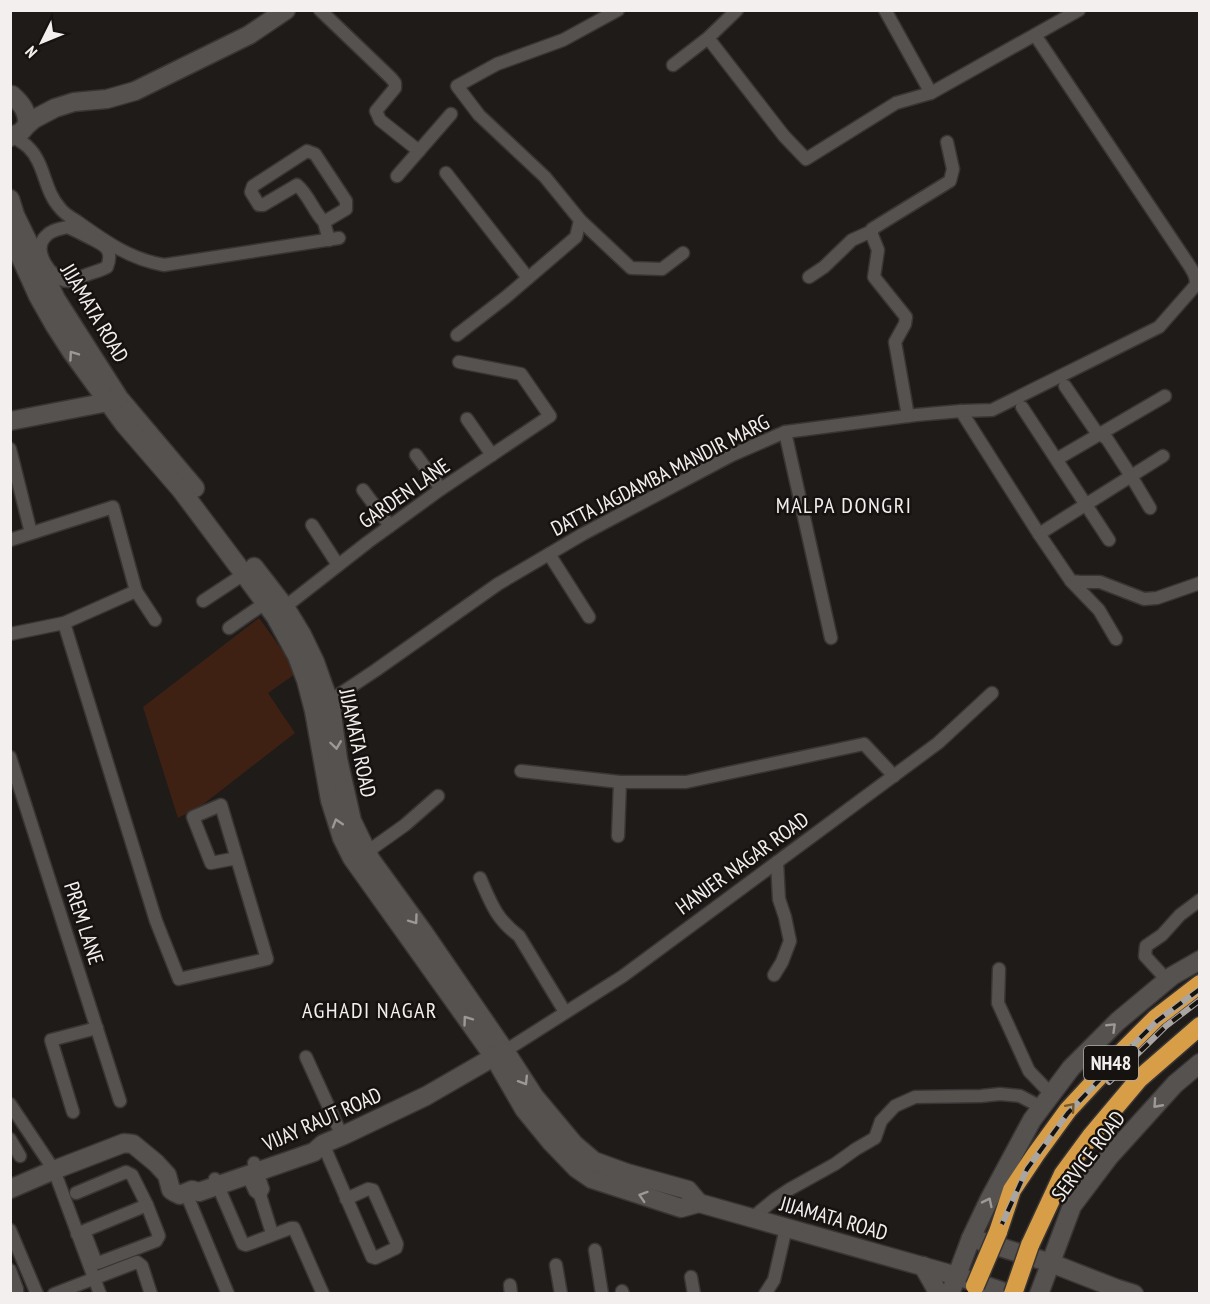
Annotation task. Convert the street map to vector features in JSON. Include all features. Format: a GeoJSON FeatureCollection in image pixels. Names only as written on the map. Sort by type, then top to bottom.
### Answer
{"type":"FeatureCollection","features":[{"type":"Feature","properties":{"kind":"highway","name":"NH48"},"geometry":{"type":"LineString","coordinates":[[974,1290],[998,1232],[1012,1190],[1068,1110],[1156,1018],[1200,984]]}},
{"type":"Feature","properties":{"kind":"highway","name":"NH48"},"geometry":{"type":"LineString","coordinates":[[1011,1293],[1030,1245],[1063,1174],[1091,1136],[1139,1080],[1200,1026]]}},
{"type":"Feature","properties":{"kind":"street"},"geometry":{"type":"LineString","coordinates":[[17,133],[34,119],[55,108],[74,102],[107,99],[135,91],[249,35],[286,10]]}},
{"type":"Feature","properties":{"kind":"street"},"geometry":{"type":"LineString","coordinates":[[320,10],[395,83],[395,88],[376,111],[380,120],[419,151]]}},
{"type":"Feature","properties":{"kind":"street"},"geometry":{"type":"LineString","coordinates":[[618,10],[563,40],[497,64],[457,86],[479,115],[545,177],[580,220],[631,268],[662,269],[683,253]]}},
{"type":"Feature","properties":{"kind":"street"},"geometry":{"type":"LineString","coordinates":[[673,65],[708,38],[738,10]]}},
{"type":"Feature","properties":{"kind":"street"},"geometry":{"type":"LineString","coordinates":[[885,10],[931,93]]}},
{"type":"Feature","properties":{"kind":"street"},"geometry":{"type":"LineString","coordinates":[[708,38],[803,161],[896,103],[931,93],[1079,10]]}},
{"type":"Feature","properties":{"kind":"street","name":"DATTA JAGDAMBA MANDIR MARG"},"geometry":{"type":"LineString","coordinates":[[321,706],[498,584],[583,534],[732,455],[785,432],[908,416],[992,410],[1159,327],[1195,286],[1196,278],[1179,249],[1035,35]]}},
{"type":"Feature","properties":{"kind":"street"},"geometry":{"type":"LineString","coordinates":[[15,98],[55,108]]}},
{"type":"Feature","properties":{"kind":"street"},"geometry":{"type":"LineString","coordinates":[[15,98],[27,116],[17,133]]}},
{"type":"Feature","properties":{"kind":"street"},"geometry":{"type":"LineString","coordinates":[[397,176],[451,114]]}},
{"type":"Feature","properties":{"kind":"street"},"geometry":{"type":"LineString","coordinates":[[17,133],[40,164],[47,187],[60,208],[75,225],[103,244],[110,256],[108,267],[76,280],[66,281],[58,278],[41,261],[40,246],[46,235],[75,225],[123,252],[147,262],[164,265],[334,239],[303,190],[297,185],[263,205],[259,205],[251,192],[253,186],[307,151],[315,154],[346,201],[346,209],[324,222]]}},
{"type":"Feature","properties":{"kind":"street"},"geometry":{"type":"LineString","coordinates":[[809,277],[824,267],[852,240],[872,231],[950,181],[953,169],[947,142]]}},
{"type":"Feature","properties":{"kind":"street"},"geometry":{"type":"LineString","coordinates":[[446,173],[528,278]]}},
{"type":"Feature","properties":{"kind":"street","name":"JIJAMATA ROAD"},"geometry":{"type":"LineString","coordinates":[[10,199],[15,214],[41,261],[56,298],[114,400]]}},
{"type":"Feature","properties":{"kind":"street"},"geometry":{"type":"LineString","coordinates":[[457,335],[576,237],[580,220]]}},
{"type":"Feature","properties":{"kind":"street"},"geometry":{"type":"LineString","coordinates":[[872,231],[878,250],[874,277],[906,317],[905,324],[895,342],[908,416]]}},
{"type":"Feature","properties":{"kind":"street","name":"JIJAMATA ROAD"},"geometry":{"type":"LineString","coordinates":[[10,234],[38,296],[71,351],[189,491],[275,609]]}},
{"type":"Feature","properties":{"kind":"street","name":"GARDEN LANE"},"geometry":{"type":"LineString","coordinates":[[228,628],[275,609],[441,489],[550,416],[521,374],[459,362]]}},
{"type":"Feature","properties":{"kind":"street"},"geometry":{"type":"LineString","coordinates":[[1065,386],[1095,430],[1107,439],[1150,508]]}},
{"type":"Feature","properties":{"kind":"street"},"geometry":{"type":"LineString","coordinates":[[1057,459],[1165,396]]}},
{"type":"Feature","properties":{"kind":"street"},"geometry":{"type":"LineString","coordinates":[[10,421],[114,400]]}},
{"type":"Feature","properties":{"kind":"street"},"geometry":{"type":"LineString","coordinates":[[1022,407],[1109,540]]}},
{"type":"Feature","properties":{"kind":"street"},"geometry":{"type":"LineString","coordinates":[[961,411],[1039,534],[1071,580],[1099,610],[1116,639]]}},
{"type":"Feature","properties":{"kind":"street"},"geometry":{"type":"LineString","coordinates":[[467,419],[492,455]]}},
{"type":"Feature","properties":{"kind":"street"},"geometry":{"type":"LineString","coordinates":[[785,432],[831,638]]}},
{"type":"Feature","properties":{"kind":"street"},"geometry":{"type":"LineString","coordinates":[[10,449],[32,533]]}},
{"type":"Feature","properties":{"kind":"street"},"geometry":{"type":"LineString","coordinates":[[416,455],[441,489]]}},
{"type":"Feature","properties":{"kind":"street"},"geometry":{"type":"LineString","coordinates":[[1039,534],[1163,456]]}},
{"type":"Feature","properties":{"kind":"street"},"geometry":{"type":"LineString","coordinates":[[363,490],[390,526]]}},
{"type":"Feature","properties":{"kind":"street","name":"JIJAMATA ROAD"},"geometry":{"type":"LineString","coordinates":[[189,491],[244,574],[302,635],[315,662],[321,706],[338,759],[359,855],[371,860],[424,933],[500,1054],[574,1144],[594,1161],[688,1190],[699,1203],[957,1275],[1011,1293]]}},
{"type":"Feature","properties":{"kind":"street"},"geometry":{"type":"LineString","coordinates":[[10,540],[113,507],[136,591],[155,620]]}},
{"type":"Feature","properties":{"kind":"street"},"geometry":{"type":"LineString","coordinates":[[312,525],[338,565]]}},
{"type":"Feature","properties":{"kind":"street"},"geometry":{"type":"LineString","coordinates":[[549,554],[589,617]]}},
{"type":"Feature","properties":{"kind":"street"},"geometry":{"type":"LineString","coordinates":[[203,602],[244,574]]}},
{"type":"Feature","properties":{"kind":"street"},"geometry":{"type":"LineString","coordinates":[[1071,580],[1100,582],[1144,599],[1157,598],[1200,583]]}},
{"type":"Feature","properties":{"kind":"street"},"geometry":{"type":"LineString","coordinates":[[10,634],[64,623],[136,591]]}},
{"type":"Feature","properties":{"kind":"street"},"geometry":{"type":"LineString","coordinates":[[64,623],[156,921],[179,979],[267,959],[237,858],[221,805],[193,817],[211,863],[237,858]]}},
{"type":"Feature","properties":{"kind":"street","name":"HANJER NAGAR ROAD"},"geometry":{"type":"LineString","coordinates":[[500,1054],[622,976],[938,743],[992,693]]}},
{"type":"Feature","properties":{"kind":"street"},"geometry":{"type":"LineString","coordinates":[[521,771],[620,782],[686,782],[864,744],[894,776]]}},
{"type":"Feature","properties":{"kind":"street","name":"PREM LANE"},"geometry":{"type":"LineString","coordinates":[[10,758],[120,1101]]}},
{"type":"Feature","properties":{"kind":"street"},"geometry":{"type":"LineString","coordinates":[[618,836],[620,782]]}},
{"type":"Feature","properties":{"kind":"street"},"geometry":{"type":"LineString","coordinates":[[359,855],[405,825],[438,796]]}},
{"type":"Feature","properties":{"kind":"street"},"geometry":{"type":"LineString","coordinates":[[774,975],[790,941],[779,899],[777,862]]}},
{"type":"Feature","properties":{"kind":"street"},"geometry":{"type":"LineString","coordinates":[[480,878],[495,913],[507,928],[519,936],[566,1012]]}},
{"type":"Feature","properties":{"kind":"street"},"geometry":{"type":"LineString","coordinates":[[1167,980],[1145,956],[1146,946],[1162,935],[1180,915],[1200,900]]}},
{"type":"Feature","properties":{"kind":"street"},"geometry":{"type":"LineString","coordinates":[[950,1293],[971,1238],[989,1200],[1026,1130],[1046,1101],[1071,1068],[1118,1021],[1167,980],[1200,960]]}},
{"type":"Feature","properties":{"kind":"street"},"geometry":{"type":"LineString","coordinates":[[999,969],[998,1003],[1029,1071],[1046,1101]]}},
{"type":"Feature","properties":{"kind":"street"},"geometry":{"type":"LineString","coordinates":[[74,1112],[51,1040],[97,1028]]}},
{"type":"Feature","properties":{"kind":"street","name":"VIJAY RAUT ROAD"},"geometry":{"type":"LineString","coordinates":[[189,1191],[199,1192],[253,1170],[314,1152],[323,1144],[426,1096],[500,1054]]}},
{"type":"Feature","properties":{"kind":"street"},"geometry":{"type":"LineString","coordinates":[[306,1057],[342,1136]]}},
{"type":"Feature","properties":{"kind":"street","name":"SERVICE ROAD"},"geometry":{"type":"LineString","coordinates":[[1039,1293],[1072,1206],[1109,1157],[1175,1084],[1200,1063]]}},
{"type":"Feature","properties":{"kind":"street"},"geometry":{"type":"LineString","coordinates":[[752,1218],[775,1198],[875,1138],[881,1122],[895,1107],[915,1097],[1000,1094],[1046,1101]]}},
{"type":"Feature","properties":{"kind":"street"},"geometry":{"type":"LineString","coordinates":[[10,1104],[56,1174],[81,1232],[98,1263],[159,1238],[147,1205],[132,1175],[126,1172],[76,1193]]}},
{"type":"Feature","properties":{"kind":"street"},"geometry":{"type":"LineString","coordinates":[[10,1139],[20,1156]]}},
{"type":"Feature","properties":{"kind":"street"},"geometry":{"type":"LineString","coordinates":[[323,1144],[346,1199],[372,1257],[375,1258],[396,1248],[397,1244],[373,1190],[370,1188],[346,1199]]}},
{"type":"Feature","properties":{"kind":"street"},"geometry":{"type":"LineString","coordinates":[[10,1189],[137,1151],[156,1163],[165,1172],[171,1190],[180,1195],[189,1191],[228,1293]]}},
{"type":"Feature","properties":{"kind":"street"},"geometry":{"type":"LineString","coordinates":[[218,1183],[246,1238],[272,1230],[260,1195],[263,1189],[253,1170]]}},
{"type":"Feature","properties":{"kind":"street"},"geometry":{"type":"LineString","coordinates":[[10,1199],[38,1186],[56,1174]]}},
{"type":"Feature","properties":{"kind":"street"},"geometry":{"type":"LineString","coordinates":[[218,1183],[243,1244],[246,1245],[294,1228],[323,1293]]}},
{"type":"Feature","properties":{"kind":"street"},"geometry":{"type":"LineString","coordinates":[[81,1232],[147,1205]]}},
{"type":"Feature","properties":{"kind":"street"},"geometry":{"type":"LineString","coordinates":[[765,1293],[774,1280],[786,1228]]}},
{"type":"Feature","properties":{"kind":"street"},"geometry":{"type":"LineString","coordinates":[[10,1230],[37,1293]]}},
{"type":"Feature","properties":{"kind":"street"},"geometry":{"type":"LineString","coordinates":[[81,1232],[100,1293]]}},
{"type":"Feature","properties":{"kind":"street"},"geometry":{"type":"LineString","coordinates":[[971,1238],[1051,1263],[1134,1293]]}},
{"type":"Feature","properties":{"kind":"street"},"geometry":{"type":"LineString","coordinates":[[595,1250],[602,1293]]}},
{"type":"Feature","properties":{"kind":"street"},"geometry":{"type":"LineString","coordinates":[[54,1293],[135,1263],[142,1266],[151,1293]]}},
{"type":"Feature","properties":{"kind":"street"},"geometry":{"type":"LineString","coordinates":[[556,1265],[561,1293]]}},
{"type":"Feature","properties":{"kind":"street"},"geometry":{"type":"LineString","coordinates":[[923,1266],[939,1293]]}},
{"type":"Feature","properties":{"kind":"street"},"geometry":{"type":"LineString","coordinates":[[10,1270],[17,1293]]}},
{"type":"Feature","properties":{"kind":"street"},"geometry":{"type":"LineString","coordinates":[[691,1278],[694,1293]]}},
{"type":"Feature","properties":{"kind":"shaded area"},"geometry":{"type":"Polygon","coordinates":[[[259,618],[298,672],[268,693],[295,733],[201,806],[178,818],[143,707],[259,618]]]}},
{"type":"Feature","properties":{"kind":"railway"},"geometry":{"type":"LineString","coordinates":[[978,1294],[996,1237],[1027,1169],[1068,1113],[1122,1056],[1157,1021],[1200,989]]}},
{"type":"Feature","properties":{"kind":"railway"},"geometry":{"type":"LineString","coordinates":[[1109,1082],[1166,1026],[1200,1000]]}},
{"type":"Feature","properties":{"kind":"district","name":"MALPA DONGRI"},"geometry":{"type":"Point","coordinates":[844,505]}},
{"type":"Feature","properties":{"kind":"district","name":"AGHADI NAGAR"},"geometry":{"type":"Point","coordinates":[370,1010]}}]}
